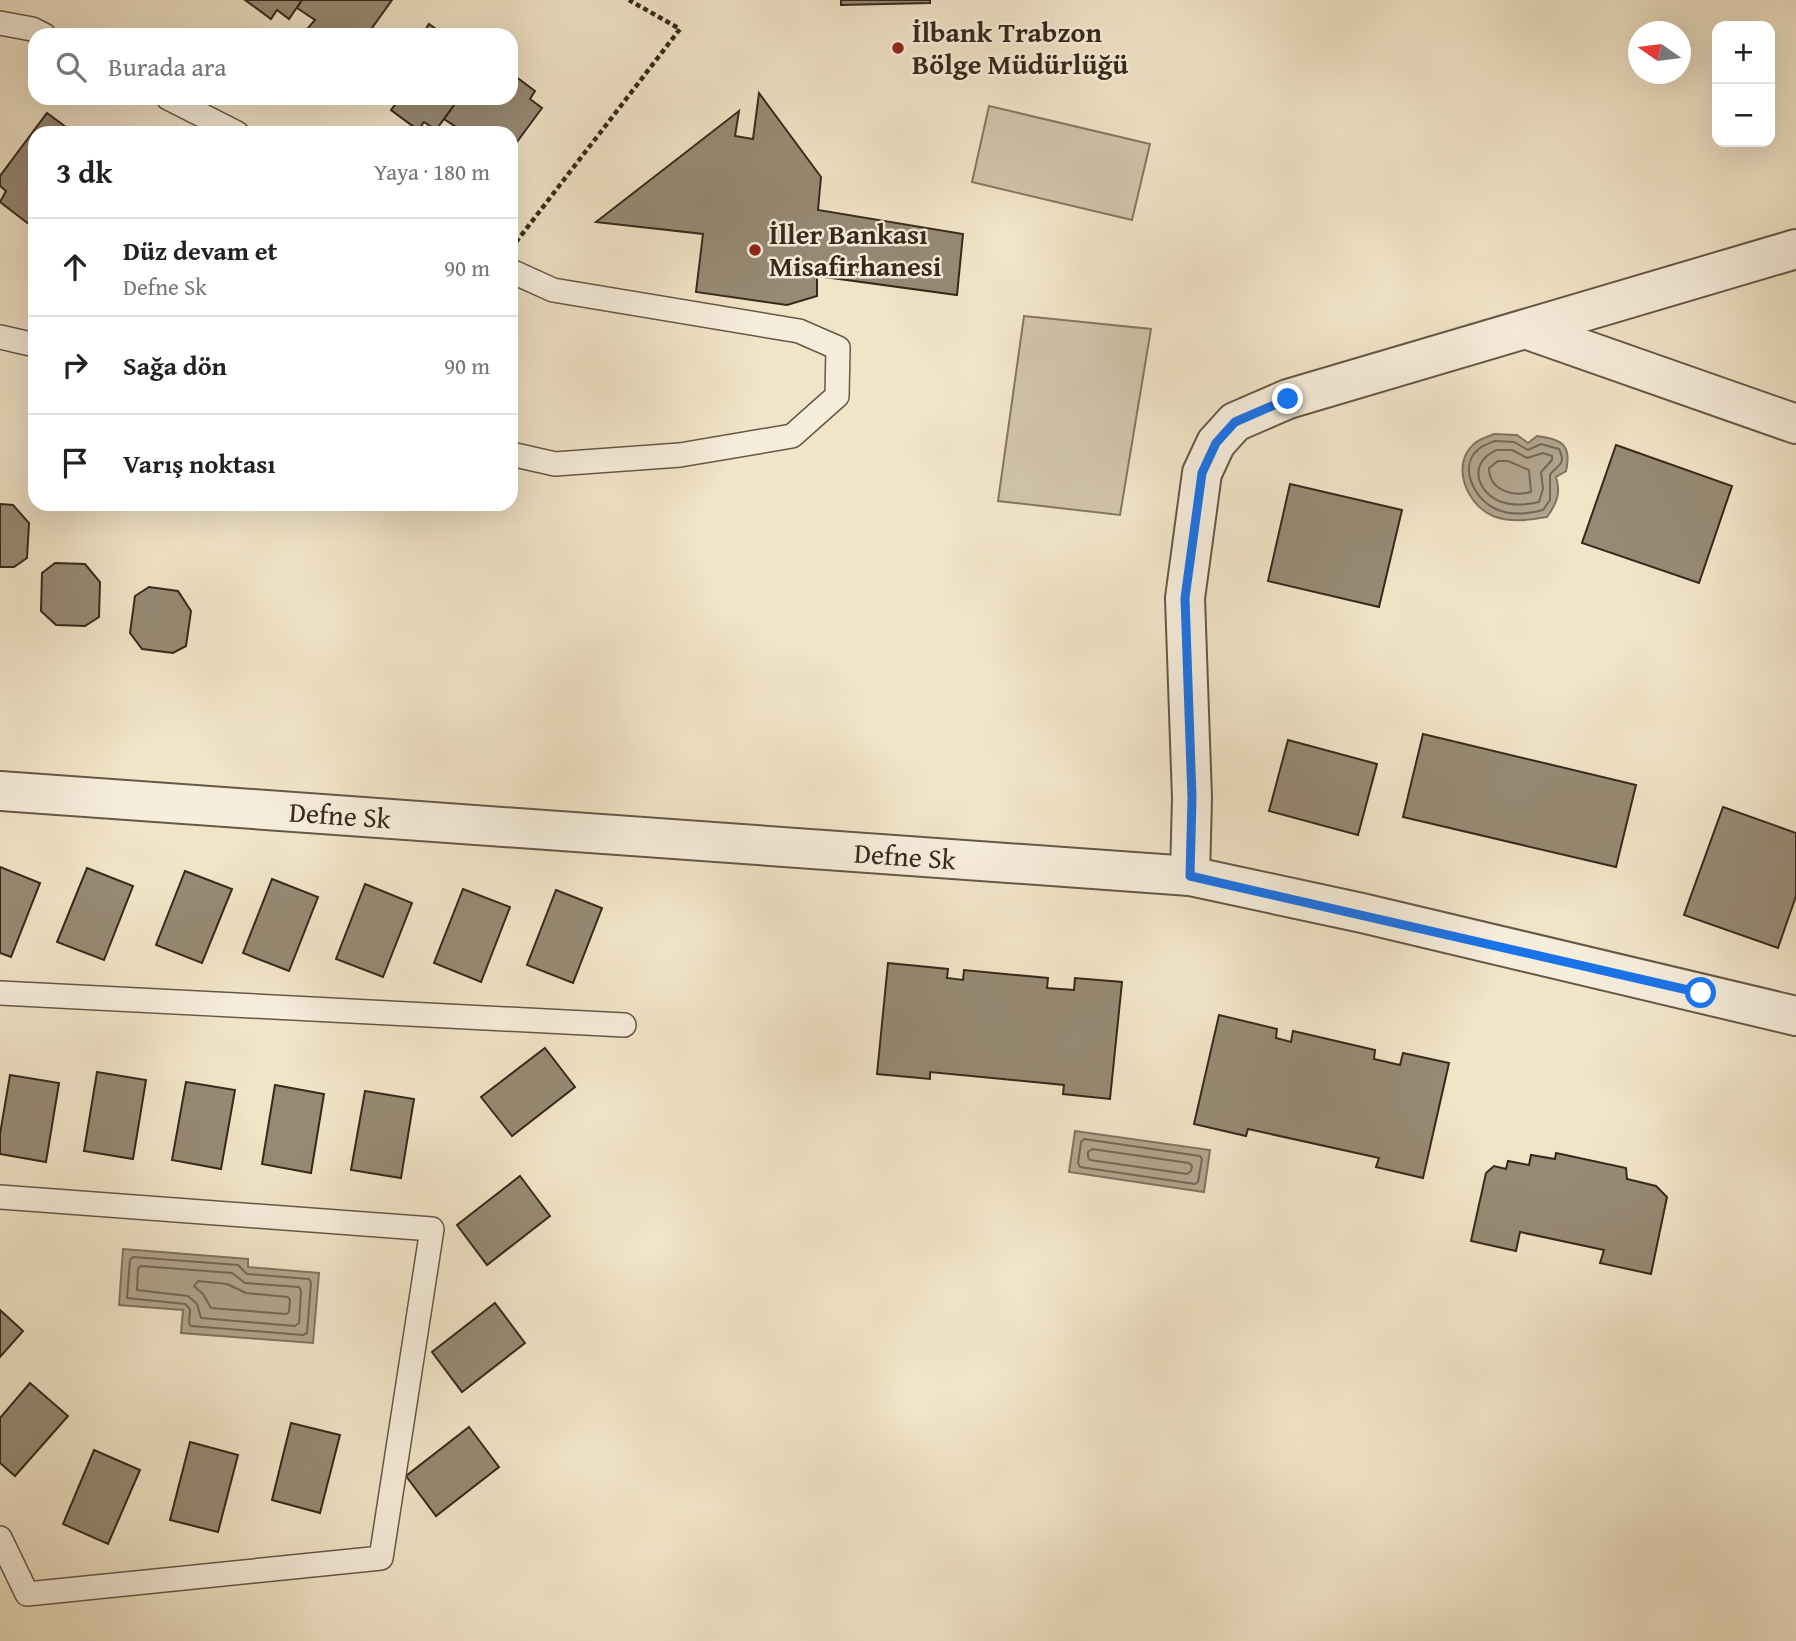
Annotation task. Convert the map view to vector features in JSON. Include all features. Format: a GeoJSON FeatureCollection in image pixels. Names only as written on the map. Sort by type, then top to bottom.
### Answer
{"type":"FeatureCollection","features":[{"type":"Feature","properties":{"kind":"street"},"geometry":{"type":"LineString","coordinates":[[1190,876],[1192,798],[1185,598],[1202,473],[1216,443],[1235,422],[1288,399],[1796,249]]}},
{"type":"Feature","properties":{"kind":"street"},"geometry":{"type":"LineString","coordinates":[[1528,330],[1796,424]]}},
{"type":"Feature","properties":{"kind":"street","name":"Defne Sk"},"geometry":{"type":"LineString","coordinates":[[0,791],[1190,876],[1430,929],[1796,1017]]}},
{"type":"Feature","properties":{"kind":"lane"},"geometry":{"type":"LineString","coordinates":[[0,23],[28,28]]}},
{"type":"Feature","properties":{"kind":"lane"},"geometry":{"type":"LineString","coordinates":[[182,105],[223,126]]}},
{"type":"Feature","properties":{"kind":"lane"},"geometry":{"type":"LineString","coordinates":[[518,274],[552,290],[799,331],[838,348],[838,396],[792,436],[680,455],[555,464],[518,456]]}},
{"type":"Feature","properties":{"kind":"lane"},"geometry":{"type":"LineString","coordinates":[[0,337],[28,343]]}},
{"type":"Feature","properties":{"kind":"lane"},"geometry":{"type":"LineString","coordinates":[[0,993],[624,1025]]}},
{"type":"Feature","properties":{"kind":"lane"},"geometry":{"type":"LineString","coordinates":[[0,1197],[432,1229],[381,1558],[27,1594],[0,1538]]}},
{"type":"Feature","properties":{"kind":"path"},"geometry":{"type":"LineString","coordinates":[[518,239],[680,29],[629,0]]}},
{"type":"Feature","properties":{"kind":"shaded area"},"geometry":{"type":"Polygon","coordinates":[[[989,106],[1150,144],[1132,220],[972,182],[989,106]]]}},
{"type":"Feature","properties":{"kind":"shaded area"},"geometry":{"type":"Polygon","coordinates":[[[1024,316],[1151,329],[1120,515],[998,501],[1024,316]]]}},
{"type":"Feature","properties":{"kind":"water"},"geometry":{"type":"Polygon","coordinates":[[[1494,434],[1517,435],[1528,443],[1537,436],[1546,437],[1559,442],[1566,449],[1566,471],[1556,477],[1557,498],[1547,517],[1506,520],[1484,511],[1469,494],[1463,473],[1467,453],[1476,442],[1494,434]]]}},
{"type":"Feature","properties":{"kind":"water"},"geometry":{"type":"Polygon","coordinates":[[[1075,1131],[1210,1150],[1204,1192],[1069,1172],[1075,1131]]]}},
{"type":"Feature","properties":{"kind":"water"},"geometry":{"type":"Polygon","coordinates":[[[123,1249],[248,1259],[248,1267],[319,1273],[313,1343],[181,1333],[183,1310],[119,1305],[123,1249]]]}},
{"type":"Feature","properties":{"kind":"building"},"geometry":{"type":"Polygon","coordinates":[[[245,0],[302,0],[289,19],[277,10],[271,19],[245,0]]]}},
{"type":"Feature","properties":{"kind":"building"},"geometry":{"type":"Polygon","coordinates":[[[302,0],[392,0],[372,28],[308,28],[315,20],[297,8],[302,0]]]}},
{"type":"Feature","properties":{"kind":"building"},"geometry":{"type":"Polygon","coordinates":[[[841,0],[930,0],[930,3],[841,5],[841,0]]]}},
{"type":"Feature","properties":{"kind":"building"},"geometry":{"type":"Polygon","coordinates":[[[518,78],[535,91],[530,99],[542,108],[518,141],[518,126],[454,126],[444,119],[454,105],[518,105],[518,78]]]}},
{"type":"Feature","properties":{"kind":"building"},"geometry":{"type":"Polygon","coordinates":[[[759,93],[821,177],[818,210],[963,234],[957,295],[817,276],[817,296],[787,305],[696,292],[703,234],[596,222],[739,111],[735,136],[753,139],[759,93]]]}},
{"type":"Feature","properties":{"kind":"building"},"geometry":{"type":"Polygon","coordinates":[[[395,105],[454,105],[439,126],[430,126],[424,122],[421,126],[413,126],[391,110],[395,105]]]}},
{"type":"Feature","properties":{"kind":"building"},"geometry":{"type":"Polygon","coordinates":[[[47,113],[65,126],[37,126],[47,113]]]}},
{"type":"Feature","properties":{"kind":"building"},"geometry":{"type":"Polygon","coordinates":[[[28,138],[28,223],[0,202],[6,191],[0,186],[0,176],[28,138]]]}},
{"type":"Feature","properties":{"kind":"building"},"geometry":{"type":"Polygon","coordinates":[[[1616,445],[1732,486],[1699,583],[1582,543],[1616,445]]]}},
{"type":"Feature","properties":{"kind":"building"},"geometry":{"type":"Polygon","coordinates":[[[1290,484],[1402,510],[1379,607],[1268,581],[1290,484]]]}},
{"type":"Feature","properties":{"kind":"building"},"geometry":{"type":"Polygon","coordinates":[[[0,504],[13,505],[29,523],[27,558],[14,567],[0,567],[0,504]]]}},
{"type":"Feature","properties":{"kind":"building"},"geometry":{"type":"Polygon","coordinates":[[[55,563],[85,564],[100,582],[99,617],[85,626],[56,625],[41,611],[42,573],[55,563]]]}},
{"type":"Feature","properties":{"kind":"building"},"geometry":{"type":"Polygon","coordinates":[[[149,587],[178,591],[191,611],[186,646],[173,653],[142,649],[130,633],[135,596],[149,587]]]}},
{"type":"Feature","properties":{"kind":"building"},"geometry":{"type":"Polygon","coordinates":[[[1423,734],[1636,785],[1616,867],[1403,817],[1423,734]]]}},
{"type":"Feature","properties":{"kind":"building"},"geometry":{"type":"Polygon","coordinates":[[[1288,740],[1377,764],[1358,835],[1269,811],[1288,740]]]}},
{"type":"Feature","properties":{"kind":"building"},"geometry":{"type":"Polygon","coordinates":[[[1723,807],[1796,833],[1796,896],[1778,948],[1684,915],[1723,807]]]}},
{"type":"Feature","properties":{"kind":"building"},"geometry":{"type":"Polygon","coordinates":[[[0,867],[40,883],[11,957],[0,953],[0,867]]]}},
{"type":"Feature","properties":{"kind":"building"},"geometry":{"type":"Polygon","coordinates":[[[87,868],[133,886],[104,960],[57,942],[87,868]]]}},
{"type":"Feature","properties":{"kind":"building"},"geometry":{"type":"Polygon","coordinates":[[[185,871],[232,889],[202,963],[156,945],[185,871]]]}},
{"type":"Feature","properties":{"kind":"building"},"geometry":{"type":"Polygon","coordinates":[[[272,879],[318,897],[289,971],[243,953],[272,879]]]}},
{"type":"Feature","properties":{"kind":"building"},"geometry":{"type":"Polygon","coordinates":[[[365,884],[412,903],[383,977],[336,959],[365,884]]]}},
{"type":"Feature","properties":{"kind":"building"},"geometry":{"type":"Polygon","coordinates":[[[463,889],[510,907],[481,982],[434,963],[463,889]]]}},
{"type":"Feature","properties":{"kind":"building"},"geometry":{"type":"Polygon","coordinates":[[[556,890],[602,908],[573,983],[527,965],[556,890]]]}},
{"type":"Feature","properties":{"kind":"building"},"geometry":{"type":"Polygon","coordinates":[[[888,963],[948,969],[947,978],[963,980],[964,970],[1048,978],[1047,988],[1074,990],[1075,978],[1122,982],[1110,1099],[1063,1094],[1064,1085],[930,1072],[930,1079],[877,1074],[888,963]]]}},
{"type":"Feature","properties":{"kind":"building"},"geometry":{"type":"Polygon","coordinates":[[[1219,1015],[1277,1029],[1276,1038],[1291,1042],[1293,1031],[1375,1050],[1374,1059],[1400,1065],[1403,1053],[1449,1063],[1423,1178],[1376,1167],[1379,1158],[1248,1129],[1246,1136],[1194,1124],[1219,1015]]]}},
{"type":"Feature","properties":{"kind":"building"},"geometry":{"type":"Polygon","coordinates":[[[545,1048],[575,1087],[512,1136],[481,1097],[545,1048]]]}},
{"type":"Feature","properties":{"kind":"building"},"geometry":{"type":"Polygon","coordinates":[[[97,1072],[146,1080],[133,1159],[84,1151],[97,1072]]]}},
{"type":"Feature","properties":{"kind":"building"},"geometry":{"type":"Polygon","coordinates":[[[10,1075],[59,1083],[46,1162],[0,1154],[0,1134],[10,1075]]]}},
{"type":"Feature","properties":{"kind":"building"},"geometry":{"type":"Polygon","coordinates":[[[186,1082],[235,1090],[221,1169],[172,1160],[186,1082]]]}},
{"type":"Feature","properties":{"kind":"building"},"geometry":{"type":"Polygon","coordinates":[[[275,1085],[324,1094],[311,1173],[262,1164],[275,1085]]]}},
{"type":"Feature","properties":{"kind":"building"},"geometry":{"type":"Polygon","coordinates":[[[365,1091],[414,1099],[401,1178],[351,1170],[365,1091]]]}},
{"type":"Feature","properties":{"kind":"building"},"geometry":{"type":"Polygon","coordinates":[[[1556,1153],[1626,1168],[1627,1179],[1656,1186],[1667,1197],[1651,1274],[1600,1263],[1604,1250],[1520,1232],[1516,1251],[1471,1241],[1486,1173],[1494,1166],[1506,1169],[1508,1161],[1529,1165],[1531,1155],[1555,1159],[1556,1153]]]}},
{"type":"Feature","properties":{"kind":"building"},"geometry":{"type":"Polygon","coordinates":[[[520,1176],[550,1216],[487,1265],[457,1225],[520,1176]]]}},
{"type":"Feature","properties":{"kind":"building"},"geometry":{"type":"Polygon","coordinates":[[[495,1303],[525,1343],[462,1392],[432,1352],[495,1303]]]}},
{"type":"Feature","properties":{"kind":"building"},"geometry":{"type":"Polygon","coordinates":[[[0,1310],[23,1331],[0,1357],[0,1310]]]}},
{"type":"Feature","properties":{"kind":"building"},"geometry":{"type":"Polygon","coordinates":[[[30,1383],[68,1416],[15,1476],[0,1463],[0,1418],[30,1383]]]}},
{"type":"Feature","properties":{"kind":"building"},"geometry":{"type":"Polygon","coordinates":[[[291,1423],[340,1435],[320,1513],[272,1500],[291,1423]]]}},
{"type":"Feature","properties":{"kind":"building"},"geometry":{"type":"Polygon","coordinates":[[[469,1427],[499,1467],[436,1516],[406,1476],[469,1427]]]}},
{"type":"Feature","properties":{"kind":"building"},"geometry":{"type":"Polygon","coordinates":[[[190,1442],[238,1455],[218,1532],[170,1520],[190,1442]]]}},
{"type":"Feature","properties":{"kind":"building"},"geometry":{"type":"Polygon","coordinates":[[[94,1450],[140,1470],[108,1544],[63,1524],[94,1450]]]}},
{"type":"Feature","properties":{"kind":"place","name":"İlbank Trabzon Bölge Müdürlüğü"},"geometry":{"type":"Point","coordinates":[898,48]}},
{"type":"Feature","properties":{"kind":"place","name":"İller Bankası Misafirhanesi"},"geometry":{"type":"Point","coordinates":[755,250]}},
{"type":"Feature","properties":{"kind":"route"},"geometry":{"type":"LineString","coordinates":[[1288,399],[1235,422],[1216,443],[1202,473],[1185,598],[1192,798],[1190,876],[1701,993]]}}]}
